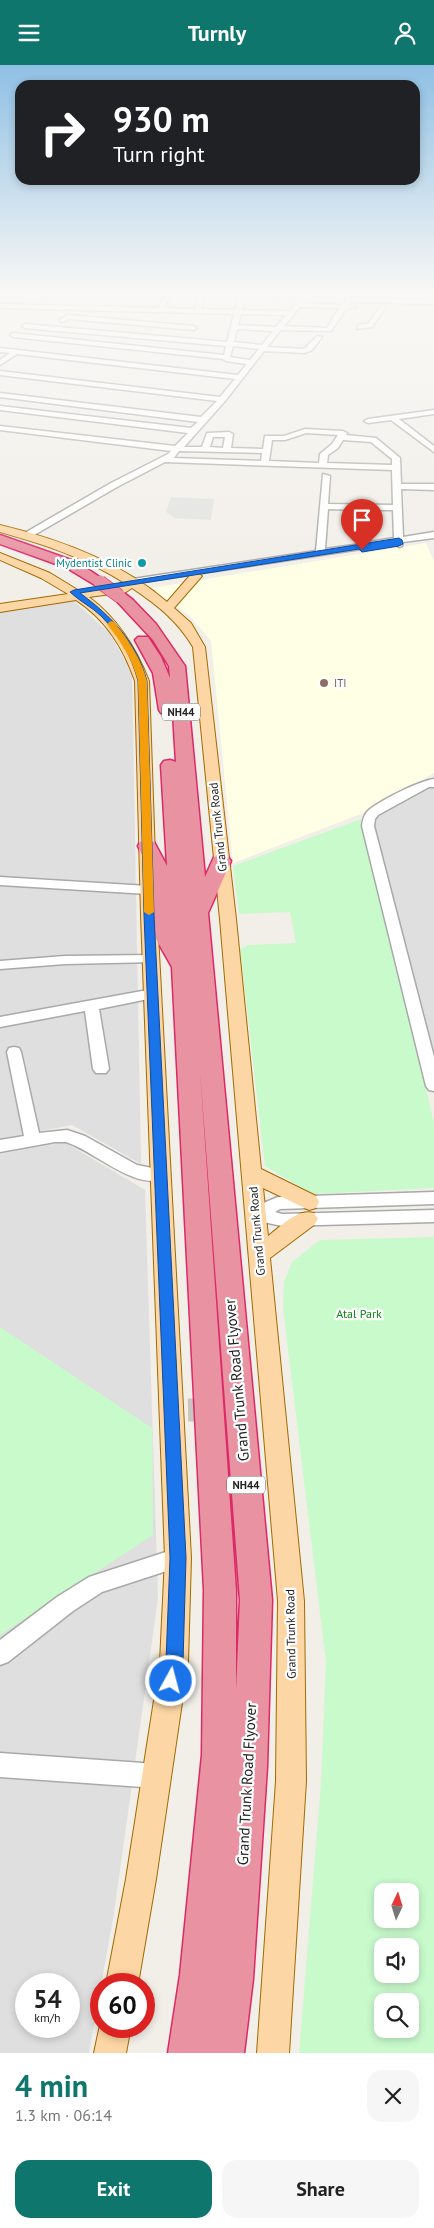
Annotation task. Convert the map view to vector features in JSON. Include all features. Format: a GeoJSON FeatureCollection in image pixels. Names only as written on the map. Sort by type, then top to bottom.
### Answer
{"type":"FeatureCollection","features":[{"type":"Feature","properties":{"kind":"highway"},"geometry":{"type":"LineString","coordinates":[[0,539],[72,565],[85,589]]}},
{"type":"Feature","properties":{"kind":"highway"},"geometry":{"type":"LineString","coordinates":[[0,545],[62,569],[85,589]]}},
{"type":"Feature","properties":{"kind":"highway","name":"NH44"},"geometry":{"type":"LineString","coordinates":[[120,595],[142,616],[164,643],[177,665],[198,917]]}},
{"type":"Feature","properties":{"kind":"highway","name":"NH44"},"geometry":{"type":"LineString","coordinates":[[120,595],[133,626],[158,662],[166,697],[220,1590],[219,1755],[199,1975],[188,2053]]}},
{"type":"Feature","properties":{"kind":"highway"},"geometry":{"type":"LineString","coordinates":[[147,846],[157,866],[165,937],[171,953],[182,969]]}},
{"type":"Feature","properties":{"kind":"highway"},"geometry":{"type":"LineString","coordinates":[[198,917],[206,893],[221,861]]}},
{"type":"Feature","properties":{"kind":"highway","name":"Grand Trunk Road Flyover"},"geometry":{"type":"LineString","coordinates":[[198,917],[256,1600],[250,1776],[234,1979],[224,2053]]}},
{"type":"Feature","properties":{"kind":"main road","name":"Grand Trunk Road"},"geometry":{"type":"LineString","coordinates":[[0,528],[69,549],[111,569],[120,595],[128,645],[139,666],[142,681],[148,890],[160,1175],[179,1410],[178,1558],[174,1662],[124,1973]]}},
{"type":"Feature","properties":{"kind":"main road","name":"Grand Trunk Road"},"geometry":{"type":"LineString","coordinates":[[0,556],[85,589],[120,595],[167,609],[187,626],[199,647],[252,1173],[292,1611],[291,1781],[273,2053]]}},
{"type":"Feature","properties":{"kind":"main road"},"geometry":{"type":"LineString","coordinates":[[167,609],[194,575]]}},
{"type":"Feature","properties":{"kind":"main road"},"geometry":{"type":"LineString","coordinates":[[0,603],[85,589],[120,595]]}},
{"type":"Feature","properties":{"kind":"main road"},"geometry":{"type":"LineString","coordinates":[[49,600],[85,589]]}},
{"type":"Feature","properties":{"kind":"main road"},"geometry":{"type":"LineString","coordinates":[[0,608],[49,600],[120,595]]}},
{"type":"Feature","properties":{"kind":"main road"},"geometry":{"type":"LineString","coordinates":[[252,1173],[308,1211],[283,1236],[259,1255]]}},
{"type":"Feature","properties":{"kind":"main road"},"geometry":{"type":"LineString","coordinates":[[250,1409],[274,1408]]}},
{"type":"Feature","properties":{"kind":"main road"},"geometry":{"type":"LineString","coordinates":[[110,2053],[113,2038]]}},
{"type":"Feature","properties":{"kind":"street"},"geometry":{"type":"LineString","coordinates":[[135,389],[222,399]]}},
{"type":"Feature","properties":{"kind":"street"},"geometry":{"type":"LineString","coordinates":[[26,536],[114,485],[167,458],[178,449],[230,389]]}},
{"type":"Feature","properties":{"kind":"street"},"geometry":{"type":"LineString","coordinates":[[0,395],[204,420]]}},
{"type":"Feature","properties":{"kind":"street"},"geometry":{"type":"LineString","coordinates":[[171,407],[210,412]]}},
{"type":"Feature","properties":{"kind":"street"},"geometry":{"type":"LineString","coordinates":[[0,408],[194,431]]}},
{"type":"Feature","properties":{"kind":"street"},"geometry":{"type":"LineString","coordinates":[[368,421],[432,414]]}},
{"type":"Feature","properties":{"kind":"street"},"geometry":{"type":"LineString","coordinates":[[393,418],[434,450]]}},
{"type":"Feature","properties":{"kind":"street"},"geometry":{"type":"LineString","coordinates":[[0,419],[185,441]]}},
{"type":"Feature","properties":{"kind":"street"},"geometry":{"type":"LineString","coordinates":[[0,427],[178,449],[266,451]]}},
{"type":"Feature","properties":{"kind":"street"},"geometry":{"type":"LineString","coordinates":[[264,465],[268,437],[285,437],[305,431],[343,433],[335,446],[324,455],[324,466]]}},
{"type":"Feature","properties":{"kind":"street"},"geometry":{"type":"LineString","coordinates":[[205,450],[210,435],[228,434],[230,435],[227,450]]}},
{"type":"Feature","properties":{"kind":"street"},"geometry":{"type":"LineString","coordinates":[[418,437],[434,435]]}},
{"type":"Feature","properties":{"kind":"street"},"geometry":{"type":"LineString","coordinates":[[0,437],[167,458],[264,465],[397,468]]}},
{"type":"Feature","properties":{"kind":"street"},"geometry":{"type":"LineString","coordinates":[[341,437],[376,442],[394,455],[397,468],[399,542]]}},
{"type":"Feature","properties":{"kind":"street"},"geometry":{"type":"LineString","coordinates":[[320,552],[326,476]]}},
{"type":"Feature","properties":{"kind":"street"},"geometry":{"type":"LineString","coordinates":[[398,486],[434,487]]}},
{"type":"Feature","properties":{"kind":"street"},"geometry":{"type":"LineString","coordinates":[[324,506],[398,508]]}},
{"type":"Feature","properties":{"kind":"street"},"geometry":{"type":"LineString","coordinates":[[365,507],[366,545]]}},
{"type":"Feature","properties":{"kind":"street"},"geometry":{"type":"LineString","coordinates":[[120,595],[194,575],[434,537]]}},
{"type":"Feature","properties":{"kind":"street"},"geometry":{"type":"LineString","coordinates":[[296,558],[320,552],[399,542]]}},
{"type":"Feature","properties":{"kind":"street"},"geometry":{"type":"LineString","coordinates":[[434,783],[426,784],[374,812],[369,818],[368,826],[434,1086]]}},
{"type":"Feature","properties":{"kind":"street"},"geometry":{"type":"LineString","coordinates":[[0,881],[148,890]]}},
{"type":"Feature","properties":{"kind":"street"},"geometry":{"type":"LineString","coordinates":[[0,965],[65,960],[151,959]]}},
{"type":"Feature","properties":{"kind":"street"},"geometry":{"type":"LineString","coordinates":[[0,1022],[153,994]]}},
{"type":"Feature","properties":{"kind":"street"},"geometry":{"type":"LineString","coordinates":[[91,1005],[101,1069]]}},
{"type":"Feature","properties":{"kind":"street"},"geometry":{"type":"LineString","coordinates":[[14,1052],[33,1140]]}},
{"type":"Feature","properties":{"kind":"street"},"geometry":{"type":"LineString","coordinates":[[0,1146],[67,1136],[78,1140],[133,1171],[160,1175]]}},
{"type":"Feature","properties":{"kind":"street"},"geometry":{"type":"LineString","coordinates":[[255,1214],[282,1220],[308,1211],[434,1199]]}},
{"type":"Feature","properties":{"kind":"street"},"geometry":{"type":"LineString","coordinates":[[308,1211],[434,1215]]}},
{"type":"Feature","properties":{"kind":"street"},"geometry":{"type":"LineString","coordinates":[[0,1654],[65,1604],[96,1584],[178,1558]]}},
{"type":"Feature","properties":{"kind":"street"},"geometry":{"type":"LineString","coordinates":[[0,1765],[157,1776]]}},
{"type":"Feature","properties":{"kind":"shaded area"},"geometry":{"type":"Polygon","coordinates":[[[171,497],[214,499],[211,520],[175,518],[166,512],[171,497]]]}},
{"type":"Feature","properties":{"kind":"shaded area","name":"ITI"},"geometry":{"type":"Polygon","coordinates":[[[426,543],[434,561],[434,773],[366,812],[233,863],[211,641],[189,615],[151,588],[426,543]]]}},
{"type":"Feature","properties":{"kind":"shaded area"},"geometry":{"type":"Polygon","coordinates":[[[73,600],[109,633],[132,672],[141,1164],[72,1125],[0,1139],[0,611],[73,600]]]}},
{"type":"Feature","properties":{"kind":"shaded area"},"geometry":{"type":"Polygon","coordinates":[[[434,781],[434,1057],[373,820],[434,781]]]}},
{"type":"Feature","properties":{"kind":"shaded area"},"geometry":{"type":"Polygon","coordinates":[[[64,1142],[145,1190],[158,1598],[114,1913],[103,1973],[90,1973],[90,2038],[92,2038],[89,2053],[0,2053],[0,1154],[64,1142]]]}},
{"type":"Feature","properties":{"kind":"green space"},"geometry":{"type":"Polygon","coordinates":[[[364,818],[434,1123],[434,1188],[312,1194],[265,1166],[240,949],[248,945],[296,943],[290,912],[239,914],[233,866],[364,818]]]}},
{"type":"Feature","properties":{"kind":"green space","name":"Atal Park"},"geometry":{"type":"Polygon","coordinates":[[[434,1237],[434,2053],[299,2053],[321,1784],[326,1662],[283,1308],[284,1282],[292,1262],[320,1240],[434,1237]]]}},
{"type":"Feature","properties":{"kind":"green space"},"geometry":{"type":"Polygon","coordinates":[[[0,1327],[152,1428],[153,1535],[0,1635],[0,1327]]]}},
{"type":"Feature","properties":{"kind":"tunnel"},"geometry":{"type":"LineString","coordinates":[[188,1410],[250,1409]]}},
{"type":"Feature","properties":{"kind":"slow traffic"},"geometry":{"type":"LineString","coordinates":[[111,624],[128,645],[139,666],[142,681],[149,912]]}},
{"type":"Feature","properties":{"kind":"place","name":"Mydentist Clinic"},"geometry":{"type":"Point","coordinates":[142,563]}},
{"type":"Feature","properties":{"kind":"place","name":"ITI"},"geometry":{"type":"Point","coordinates":[324,683]}},
{"type":"Feature","properties":{"kind":"route"},"geometry":{"type":"LineString","coordinates":[[171,1681],[174,1662],[178,1558],[149,915],[142,681],[139,666],[128,645],[104,615],[74,592],[399,540],[399,544],[362,550]]}}]}
